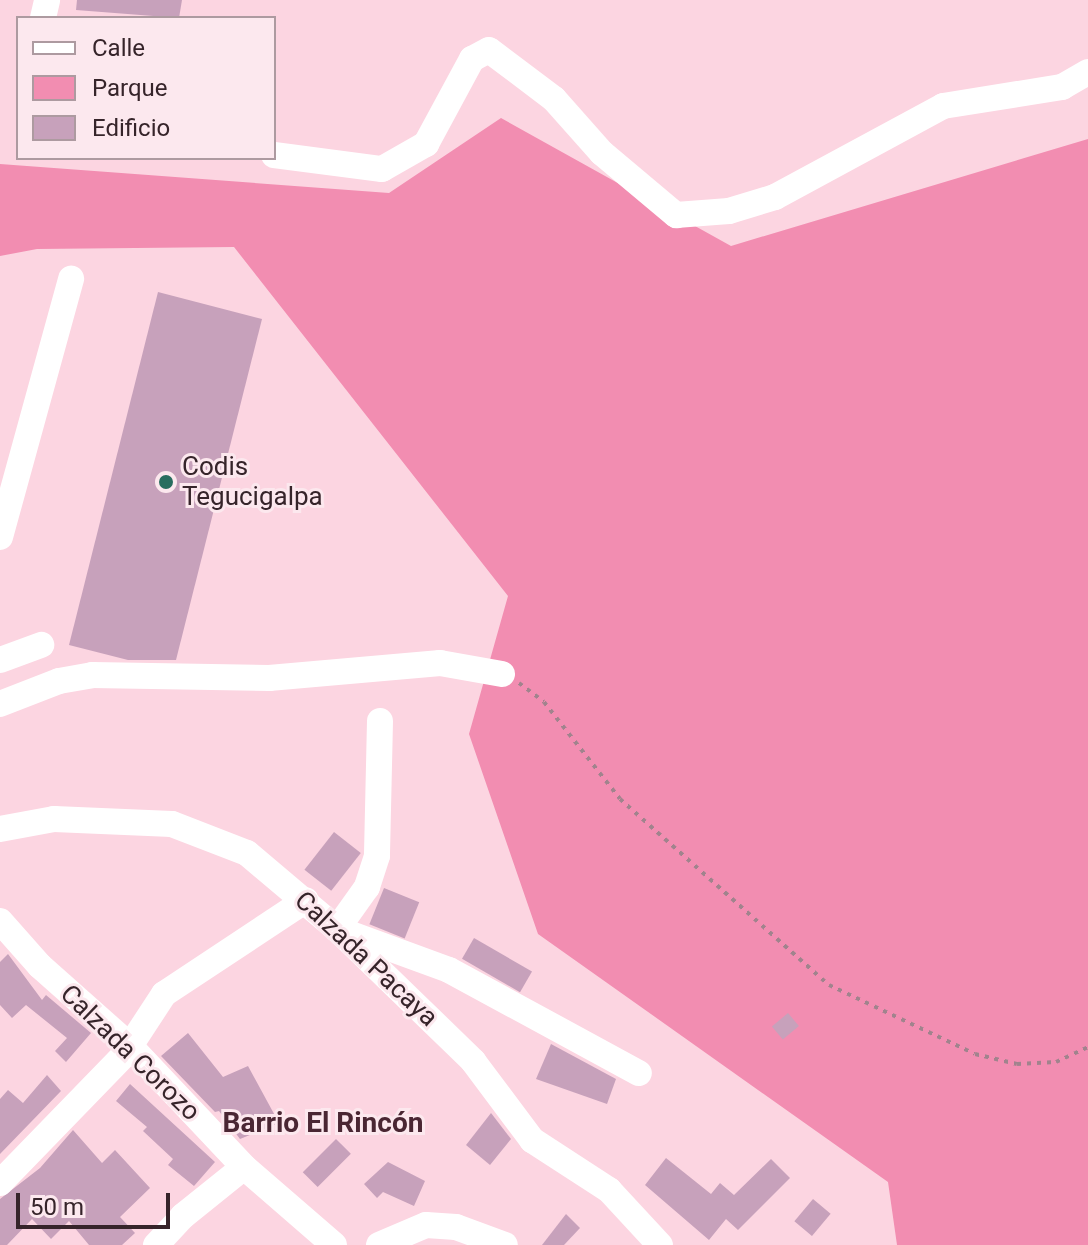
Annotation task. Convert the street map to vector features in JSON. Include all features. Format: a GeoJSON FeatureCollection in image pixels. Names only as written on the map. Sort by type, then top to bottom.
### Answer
{"type":"FeatureCollection","features":[{"type":"Feature","properties":{"kind":"street"},"geometry":{"type":"LineString","coordinates":[[276,155],[382,169],[426,144],[472,59],[489,50],[554,99],[602,153],[676,215],[729,211],[775,197],[943,106],[1062,87],[1088,72]]}},
{"type":"Feature","properties":{"kind":"street"},"geometry":{"type":"LineString","coordinates":[[0,537],[71,279]]}},
{"type":"Feature","properties":{"kind":"street"},"geometry":{"type":"LineString","coordinates":[[0,660],[41,645]]}},
{"type":"Feature","properties":{"kind":"street"},"geometry":{"type":"LineString","coordinates":[[0,704],[59,681],[92,675],[269,678],[440,663],[502,674]]}},
{"type":"Feature","properties":{"kind":"street"},"geometry":{"type":"LineString","coordinates":[[380,721],[377,856],[367,887],[337,929],[449,970],[639,1073]]}},
{"type":"Feature","properties":{"kind":"street","name":"Calzada Pacaya"},"geometry":{"type":"LineString","coordinates":[[0,829],[54,819],[172,824],[247,853],[306,900],[473,1061],[532,1140],[609,1190],[660,1245]]}},
{"type":"Feature","properties":{"kind":"street"},"geometry":{"type":"LineString","coordinates":[[0,1183],[75,1110],[129,1045],[164,994],[306,900]]}},
{"type":"Feature","properties":{"kind":"street","name":"Calzada Corozo"},"geometry":{"type":"LineString","coordinates":[[0,921],[40,966],[129,1045],[244,1167],[298,1219],[334,1245]]}},
{"type":"Feature","properties":{"kind":"street"},"geometry":{"type":"LineString","coordinates":[[156,1245],[183,1216],[244,1167]]}},
{"type":"Feature","properties":{"kind":"street"},"geometry":{"type":"LineString","coordinates":[[379,1245],[426,1225],[456,1227],[505,1245]]}},
{"type":"Feature","properties":{"kind":"path"},"geometry":{"type":"LineString","coordinates":[[502,674],[544,702],[620,799],[829,985],[975,1054],[1017,1064],[1056,1062],[1088,1047]]}},
{"type":"Feature","properties":{"kind":"green space"},"geometry":{"type":"Polygon","coordinates":[[[501,118],[731,246],[1088,139],[1088,1245],[897,1245],[888,1182],[538,934],[469,734],[508,596],[234,247],[37,249],[0,256],[0,164],[389,193],[501,118]]]}},
{"type":"Feature","properties":{"kind":"building"},"geometry":{"type":"Polygon","coordinates":[[[77,0],[182,0],[179,16],[76,10],[77,0]]]}},
{"type":"Feature","properties":{"kind":"building","name":"Codis Tegucigalpa"},"geometry":{"type":"Polygon","coordinates":[[[158,292],[262,319],[176,660],[128,660],[69,645],[158,292]]]}},
{"type":"Feature","properties":{"kind":"building"},"geometry":{"type":"Polygon","coordinates":[[[334,832],[361,853],[331,891],[304,870],[334,832]]]}},
{"type":"Feature","properties":{"kind":"building"},"geometry":{"type":"Polygon","coordinates":[[[384,888],[419,902],[405,938],[369,924],[384,888]]]}},
{"type":"Feature","properties":{"kind":"building"},"geometry":{"type":"Polygon","coordinates":[[[474,938],[532,971],[520,992],[462,959],[474,938]]]}},
{"type":"Feature","properties":{"kind":"building"},"geometry":{"type":"Polygon","coordinates":[[[8,954],[42,1000],[46,995],[91,1033],[66,1062],[55,1051],[67,1038],[26,1005],[12,1018],[0,1005],[0,962],[8,954]]]}},
{"type":"Feature","properties":{"kind":"building"},"geometry":{"type":"Polygon","coordinates":[[[788,1013],[799,1026],[783,1040],[772,1026],[788,1013]]]}},
{"type":"Feature","properties":{"kind":"building"},"geometry":{"type":"Polygon","coordinates":[[[188,1033],[223,1077],[248,1066],[279,1123],[240,1139],[219,1111],[215,1112],[161,1056],[188,1033]]]}},
{"type":"Feature","properties":{"kind":"building"},"geometry":{"type":"Polygon","coordinates":[[[551,1044],[616,1079],[607,1104],[536,1079],[551,1044]]]}},
{"type":"Feature","properties":{"kind":"building"},"geometry":{"type":"Polygon","coordinates":[[[47,1075],[61,1091],[0,1154],[0,1099],[8,1090],[23,1103],[47,1075]]]}},
{"type":"Feature","properties":{"kind":"building"},"geometry":{"type":"Polygon","coordinates":[[[130,1084],[215,1162],[194,1186],[168,1165],[173,1159],[143,1131],[147,1127],[116,1101],[130,1084]]]}},
{"type":"Feature","properties":{"kind":"building"},"geometry":{"type":"Polygon","coordinates":[[[491,1113],[511,1139],[490,1165],[466,1145],[491,1113]]]}},
{"type":"Feature","properties":{"kind":"building"},"geometry":{"type":"Polygon","coordinates":[[[73,1130],[102,1163],[115,1150],[150,1188],[120,1217],[135,1233],[122,1245],[89,1245],[69,1221],[51,1239],[32,1219],[7,1245],[0,1245],[0,1199],[40,1168],[73,1130]]]}},
{"type":"Feature","properties":{"kind":"building"},"geometry":{"type":"Polygon","coordinates":[[[336,1139],[351,1154],[318,1187],[303,1172],[336,1139]]]}},
{"type":"Feature","properties":{"kind":"building"},"geometry":{"type":"Polygon","coordinates":[[[666,1158],[711,1194],[720,1183],[734,1195],[771,1159],[790,1178],[738,1230],[726,1219],[709,1240],[645,1185],[666,1158]]]}},
{"type":"Feature","properties":{"kind":"building"},"geometry":{"type":"Polygon","coordinates":[[[388,1162],[425,1181],[414,1206],[383,1192],[377,1198],[364,1184],[388,1162]]]}},
{"type":"Feature","properties":{"kind":"building"},"geometry":{"type":"Polygon","coordinates":[[[813,1199],[831,1214],[812,1236],[794,1221],[813,1199]]]}},
{"type":"Feature","properties":{"kind":"building"},"geometry":{"type":"Polygon","coordinates":[[[566,1214],[580,1228],[564,1245],[542,1245],[566,1214]]]}},
{"type":"Feature","properties":{"kind":"place","name":"Codis Tegucigalpa"},"geometry":{"type":"Point","coordinates":[166,482]}},
{"type":"Feature","properties":{"kind":"district","name":"Barrio El Rincón"},"geometry":{"type":"Point","coordinates":[323,1123]}}]}
